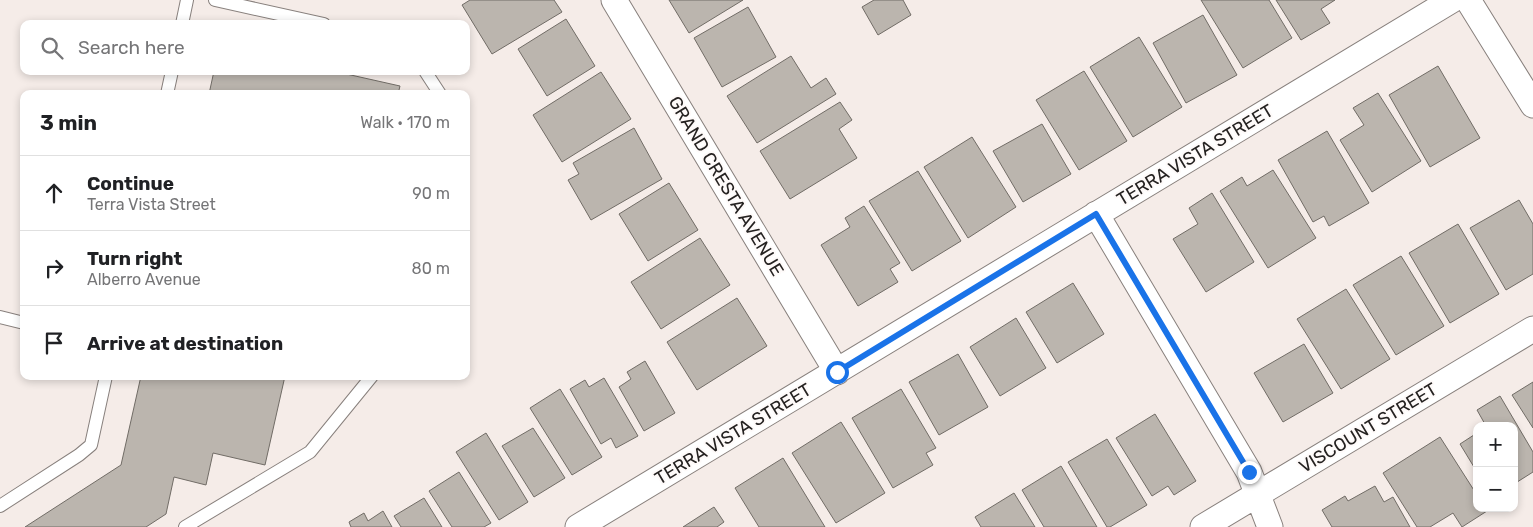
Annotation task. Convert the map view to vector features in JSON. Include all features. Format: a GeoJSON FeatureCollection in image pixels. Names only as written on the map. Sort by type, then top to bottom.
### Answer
{"type":"FeatureCollection","features":[{"type":"Feature","properties":{"kind":"street","name":"GRAND CRESTA AVENUE"},"geometry":{"type":"LineString","coordinates":[[614,0],[837,372]]}},
{"type":"Feature","properties":{"kind":"street","name":"TERRA VISTA STREET"},"geometry":{"type":"LineString","coordinates":[[579,527],[1452,0]]}},
{"type":"Feature","properties":{"kind":"street"},"geometry":{"type":"LineString","coordinates":[[1468,0],[1533,105]]}},
{"type":"Feature","properties":{"kind":"street"},"geometry":{"type":"LineString","coordinates":[[1096,214],[1249,472],[1270,527]]}},
{"type":"Feature","properties":{"kind":"street","name":"VISCOUNT STREET"},"geometry":{"type":"LineString","coordinates":[[1203,527],[1533,329]]}},
{"type":"Feature","properties":{"kind":"lane"},"geometry":{"type":"LineString","coordinates":[[183,20],[187,0]]}},
{"type":"Feature","properties":{"kind":"lane"},"geometry":{"type":"LineString","coordinates":[[214,0],[306,20]]}},
{"type":"Feature","properties":{"kind":"lane"},"geometry":{"type":"LineString","coordinates":[[168,90],[171,75]]}},
{"type":"Feature","properties":{"kind":"lane"},"geometry":{"type":"LineString","coordinates":[[428,75],[437,90]]}},
{"type":"Feature","properties":{"kind":"lane"},"geometry":{"type":"LineString","coordinates":[[0,317],[20,322]]}},
{"type":"Feature","properties":{"kind":"lane"},"geometry":{"type":"LineString","coordinates":[[0,506],[78,456],[91,444],[105,380]]}},
{"type":"Feature","properties":{"kind":"lane"},"geometry":{"type":"LineString","coordinates":[[185,527],[310,452],[369,380]]}},
{"type":"Feature","properties":{"kind":"building"},"geometry":{"type":"Polygon","coordinates":[[[470,0],[554,0],[562,12],[492,54],[462,5],[470,0]]]}},
{"type":"Feature","properties":{"kind":"building"},"geometry":{"type":"Polygon","coordinates":[[[669,0],[743,0],[689,33],[669,0]]]}},
{"type":"Feature","properties":{"kind":"building"},"geometry":{"type":"Polygon","coordinates":[[[874,0],[903,0],[911,15],[878,35],[862,7],[874,0]]]}},
{"type":"Feature","properties":{"kind":"building"},"geometry":{"type":"Polygon","coordinates":[[[1201,0],[1269,0],[1292,38],[1243,68],[1201,0]]]}},
{"type":"Feature","properties":{"kind":"building"},"geometry":{"type":"Polygon","coordinates":[[[1276,0],[1335,0],[1321,9],[1330,23],[1301,40],[1276,0]]]}},
{"type":"Feature","properties":{"kind":"building"},"geometry":{"type":"Polygon","coordinates":[[[748,7],[776,57],[722,87],[694,38],[748,7]]]}},
{"type":"Feature","properties":{"kind":"building"},"geometry":{"type":"Polygon","coordinates":[[[1203,15],[1237,75],[1186,103],[1153,43],[1203,15]]]}},
{"type":"Feature","properties":{"kind":"building"},"geometry":{"type":"Polygon","coordinates":[[[566,19],[595,66],[547,96],[518,49],[566,19]]]}},
{"type":"Feature","properties":{"kind":"building"},"geometry":{"type":"Polygon","coordinates":[[[1139,37],[1182,107],[1133,137],[1090,67],[1139,37]]]}},
{"type":"Feature","properties":{"kind":"building"},"geometry":{"type":"Polygon","coordinates":[[[791,56],[811,88],[826,78],[836,94],[757,143],[727,96],[791,56]]]}},
{"type":"Feature","properties":{"kind":"building"},"geometry":{"type":"Polygon","coordinates":[[[1438,66],[1480,138],[1430,167],[1389,95],[1438,66]]]}},
{"type":"Feature","properties":{"kind":"building"},"geometry":{"type":"Polygon","coordinates":[[[1084,71],[1127,141],[1079,170],[1036,100],[1084,71]]]}},
{"type":"Feature","properties":{"kind":"building"},"geometry":{"type":"Polygon","coordinates":[[[601,72],[631,119],[562,162],[533,115],[601,72]]]}},
{"type":"Feature","properties":{"kind":"building"},"geometry":{"type":"Polygon","coordinates":[[[213,75],[351,75],[400,86],[399,90],[210,90],[213,75]]]}},
{"type":"Feature","properties":{"kind":"building"},"geometry":{"type":"Polygon","coordinates":[[[1378,93],[1421,161],[1372,192],[1340,140],[1364,125],[1353,108],[1378,93]]]}},
{"type":"Feature","properties":{"kind":"building"},"geometry":{"type":"Polygon","coordinates":[[[840,102],[852,120],[839,129],[857,158],[790,199],[760,151],[840,102]]]}},
{"type":"Feature","properties":{"kind":"building"},"geometry":{"type":"Polygon","coordinates":[[[1042,124],[1071,174],[1023,202],[993,151],[1042,124]]]}},
{"type":"Feature","properties":{"kind":"building"},"geometry":{"type":"Polygon","coordinates":[[[634,128],[662,179],[591,220],[568,180],[579,174],[573,163],[634,128]]]}},
{"type":"Feature","properties":{"kind":"building"},"geometry":{"type":"Polygon","coordinates":[[[1327,131],[1369,203],[1329,226],[1324,216],[1313,222],[1278,160],[1327,131]]]}},
{"type":"Feature","properties":{"kind":"building"},"geometry":{"type":"Polygon","coordinates":[[[972,137],[1016,207],[968,238],[924,167],[972,137]]]}},
{"type":"Feature","properties":{"kind":"building"},"geometry":{"type":"Polygon","coordinates":[[[1273,170],[1316,238],[1268,268],[1220,191],[1242,177],[1247,186],[1273,170]]]}},
{"type":"Feature","properties":{"kind":"building"},"geometry":{"type":"Polygon","coordinates":[[[918,171],[961,241],[912,271],[869,201],[918,171]]]}},
{"type":"Feature","properties":{"kind":"building"},"geometry":{"type":"Polygon","coordinates":[[[669,183],[698,230],[648,261],[619,214],[669,183]]]}},
{"type":"Feature","properties":{"kind":"building"},"geometry":{"type":"Polygon","coordinates":[[[1212,193],[1254,262],[1206,292],[1173,239],[1198,224],[1189,208],[1212,193]]]}},
{"type":"Feature","properties":{"kind":"building"},"geometry":{"type":"Polygon","coordinates":[[[1519,200],[1533,224],[1533,274],[1506,290],[1470,228],[1519,200]]]}},
{"type":"Feature","properties":{"kind":"building"},"geometry":{"type":"Polygon","coordinates":[[[864,206],[900,263],[890,269],[898,282],[858,306],[821,245],[850,227],[845,218],[864,206]]]}},
{"type":"Feature","properties":{"kind":"building"},"geometry":{"type":"Polygon","coordinates":[[[1458,224],[1499,294],[1450,323],[1409,253],[1458,224]]]}},
{"type":"Feature","properties":{"kind":"building"},"geometry":{"type":"Polygon","coordinates":[[[700,238],[730,285],[661,329],[631,282],[700,238]]]}},
{"type":"Feature","properties":{"kind":"building"},"geometry":{"type":"Polygon","coordinates":[[[1401,256],[1444,326],[1396,355],[1353,285],[1401,256]]]}},
{"type":"Feature","properties":{"kind":"building"},"geometry":{"type":"Polygon","coordinates":[[[1073,283],[1104,334],[1057,363],[1026,312],[1073,283]]]}},
{"type":"Feature","properties":{"kind":"building"},"geometry":{"type":"Polygon","coordinates":[[[1346,289],[1390,359],[1341,389],[1297,319],[1346,289]]]}},
{"type":"Feature","properties":{"kind":"building"},"geometry":{"type":"Polygon","coordinates":[[[737,298],[767,346],[697,390],[667,342],[737,298]]]}},
{"type":"Feature","properties":{"kind":"building"},"geometry":{"type":"Polygon","coordinates":[[[1016,318],[1046,368],[1000,396],[970,347],[1016,318]]]}},
{"type":"Feature","properties":{"kind":"building"},"geometry":{"type":"Polygon","coordinates":[[[1304,344],[1333,393],[1283,422],[1254,373],[1304,344]]]}},
{"type":"Feature","properties":{"kind":"building"},"geometry":{"type":"Polygon","coordinates":[[[958,354],[988,407],[939,435],[909,382],[958,354]]]}},
{"type":"Feature","properties":{"kind":"building"},"geometry":{"type":"Polygon","coordinates":[[[645,361],[675,413],[644,431],[619,387],[631,379],[627,372],[645,361]]]}},
{"type":"Feature","properties":{"kind":"building"},"geometry":{"type":"Polygon","coordinates":[[[604,378],[638,436],[616,448],[611,438],[601,444],[570,389],[585,380],[589,387],[604,378]]]}},
{"type":"Feature","properties":{"kind":"building"},"geometry":{"type":"Polygon","coordinates":[[[140,380],[284,380],[265,465],[213,453],[206,485],[174,477],[166,514],[146,527],[25,527],[121,465],[140,380]]]}},
{"type":"Feature","properties":{"kind":"building"},"geometry":{"type":"Polygon","coordinates":[[[1533,382],[1533,428],[1512,395],[1533,382]]]}},
{"type":"Feature","properties":{"kind":"building"},"geometry":{"type":"Polygon","coordinates":[[[560,389],[602,457],[572,475],[530,408],[560,389]]]}},
{"type":"Feature","properties":{"kind":"building"},"geometry":{"type":"Polygon","coordinates":[[[901,389],[936,448],[926,453],[933,465],[893,488],[852,418],[901,389]]]}},
{"type":"Feature","properties":{"kind":"building"},"geometry":{"type":"Polygon","coordinates":[[[1500,396],[1515,422],[1484,422],[1477,410],[1500,396]]]}},
{"type":"Feature","properties":{"kind":"building"},"geometry":{"type":"Polygon","coordinates":[[[1155,414],[1196,481],[1174,495],[1168,486],[1152,496],[1116,438],[1155,414]]]}},
{"type":"Feature","properties":{"kind":"building"},"geometry":{"type":"Polygon","coordinates":[[[841,422],[885,493],[836,523],[792,453],[841,422]]]}},
{"type":"Feature","properties":{"kind":"building"},"geometry":{"type":"Polygon","coordinates":[[[1518,427],[1533,452],[1533,472],[1518,481],[1518,427]]]}},
{"type":"Feature","properties":{"kind":"building"},"geometry":{"type":"Polygon","coordinates":[[[533,428],[565,478],[534,497],[502,446],[533,428]]]}},
{"type":"Feature","properties":{"kind":"building"},"geometry":{"type":"Polygon","coordinates":[[[486,433],[528,502],[499,520],[456,452],[486,433]]]}},
{"type":"Feature","properties":{"kind":"building"},"geometry":{"type":"Polygon","coordinates":[[[1473,436],[1473,465],[1460,444],[1473,436]]]}},
{"type":"Feature","properties":{"kind":"building"},"geometry":{"type":"Polygon","coordinates":[[[1440,437],[1473,489],[1473,512],[1485,512],[1462,527],[1453,513],[1430,527],[1417,527],[1383,473],[1440,437]]]}},
{"type":"Feature","properties":{"kind":"building"},"geometry":{"type":"Polygon","coordinates":[[[1107,439],[1147,505],[1110,527],[1107,527],[1068,462],[1107,439]]]}},
{"type":"Feature","properties":{"kind":"building"},"geometry":{"type":"Polygon","coordinates":[[[783,458],[825,527],[759,527],[735,488],[783,458]]]}},
{"type":"Feature","properties":{"kind":"building"},"geometry":{"type":"Polygon","coordinates":[[[1061,466],[1097,527],[1044,527],[1022,490],[1061,466]]]}},
{"type":"Feature","properties":{"kind":"building"},"geometry":{"type":"Polygon","coordinates":[[[459,472],[491,523],[484,527],[452,527],[429,491],[459,472]]]}},
{"type":"Feature","properties":{"kind":"building"},"geometry":{"type":"Polygon","coordinates":[[[1375,486],[1384,502],[1393,497],[1410,527],[1332,527],[1322,510],[1345,496],[1348,501],[1375,486]]]}},
{"type":"Feature","properties":{"kind":"building"},"geometry":{"type":"Polygon","coordinates":[[[1014,493],[1035,527],[981,527],[975,517],[1014,493]]]}},
{"type":"Feature","properties":{"kind":"building"},"geometry":{"type":"Polygon","coordinates":[[[424,498],[442,527],[401,527],[394,516],[424,498]]]}},
{"type":"Feature","properties":{"kind":"building"},"geometry":{"type":"Polygon","coordinates":[[[714,507],[724,522],[717,527],[683,527],[714,507]]]}},
{"type":"Feature","properties":{"kind":"building"},"geometry":{"type":"Polygon","coordinates":[[[383,511],[392,527],[351,527],[349,522],[364,513],[368,521],[383,511]]]}},
{"type":"Feature","properties":{"kind":"route"},"geometry":{"type":"LineString","coordinates":[[837,372],[1096,214],[1249,472]]}}]}
